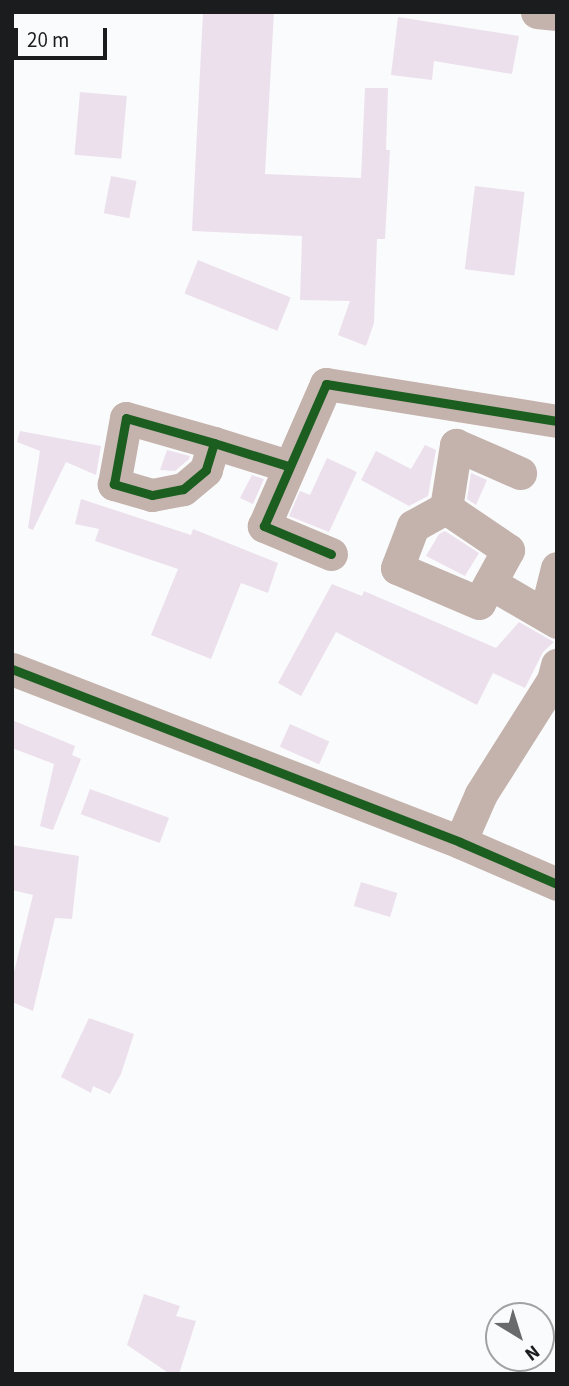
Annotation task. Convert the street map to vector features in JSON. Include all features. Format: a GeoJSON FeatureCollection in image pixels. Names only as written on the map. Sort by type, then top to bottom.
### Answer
{"type":"FeatureCollection","features":[{"type":"Feature","properties":{"kind":"street"},"geometry":{"type":"LineString","coordinates":[[537,12],[557,15]]}},
{"type":"Feature","properties":{"kind":"street"},"geometry":{"type":"LineString","coordinates":[[331,554],[264,526],[326,384],[557,421]]}},
{"type":"Feature","properties":{"kind":"street"},"geometry":{"type":"LineString","coordinates":[[214,443],[288,466]]}},
{"type":"Feature","properties":{"kind":"street"},"geometry":{"type":"LineString","coordinates":[[446,508],[456,444],[520,474]]}},
{"type":"Feature","properties":{"kind":"street"},"geometry":{"type":"LineString","coordinates":[[446,508],[508,550],[479,603],[397,568],[412,526],[446,508]]}},
{"type":"Feature","properties":{"kind":"street"},"geometry":{"type":"LineString","coordinates":[[557,568],[549,599],[557,621]]}},
{"type":"Feature","properties":{"kind":"street"},"geometry":{"type":"LineString","coordinates":[[490,583],[557,621]]}},
{"type":"Feature","properties":{"kind":"street"},"geometry":{"type":"LineString","coordinates":[[460,842],[481,794],[504,753],[553,680],[557,665]]}},
{"type":"Feature","properties":{"kind":"street"},"geometry":{"type":"LineString","coordinates":[[12,669],[460,842],[557,884]]}},
{"type":"Feature","properties":{"kind":"building"},"geometry":{"type":"Polygon","coordinates":[[[203,12],[274,12],[265,174],[361,178],[365,88],[388,88],[386,150],[390,150],[385,239],[377,239],[374,323],[366,346],[338,335],[350,301],[300,300],[302,236],[192,231],[203,12]]]}},
{"type":"Feature","properties":{"kind":"building"},"geometry":{"type":"Polygon","coordinates":[[[398,17],[519,36],[512,74],[434,61],[432,80],[391,75],[398,17]]]}},
{"type":"Feature","properties":{"kind":"building"},"geometry":{"type":"Polygon","coordinates":[[[80,92],[127,96],[121,159],[75,155],[80,92]]]}},
{"type":"Feature","properties":{"kind":"building"},"geometry":{"type":"Polygon","coordinates":[[[111,176],[137,181],[129,218],[104,213],[111,176]]]}},
{"type":"Feature","properties":{"kind":"building"},"geometry":{"type":"Polygon","coordinates":[[[475,186],[525,192],[514,275],[465,269],[475,186]]]}},
{"type":"Feature","properties":{"kind":"building"},"geometry":{"type":"Polygon","coordinates":[[[198,260],[291,297],[277,331],[185,293],[198,260]]]}},
{"type":"Feature","properties":{"kind":"building"},"geometry":{"type":"Polygon","coordinates":[[[20,431],[101,446],[96,475],[66,462],[33,530],[28,528],[40,451],[17,442],[20,431]]]}},
{"type":"Feature","properties":{"kind":"building"},"geometry":{"type":"Polygon","coordinates":[[[425,445],[436,450],[428,496],[409,506],[361,480],[376,451],[411,469],[425,445]]]}},
{"type":"Feature","properties":{"kind":"building"},"geometry":{"type":"Polygon","coordinates":[[[167,450],[190,456],[189,459],[175,471],[160,470],[167,450]]]}},
{"type":"Feature","properties":{"kind":"building"},"geometry":{"type":"Polygon","coordinates":[[[327,458],[357,472],[329,532],[289,516],[300,491],[310,495],[327,458]]]}},
{"type":"Feature","properties":{"kind":"building"},"geometry":{"type":"Polygon","coordinates":[[[471,473],[487,480],[476,505],[467,499],[471,473]]]}},
{"type":"Feature","properties":{"kind":"building"},"geometry":{"type":"Polygon","coordinates":[[[252,475],[264,479],[253,504],[240,498],[252,475]]]}},
{"type":"Feature","properties":{"kind":"building"},"geometry":{"type":"Polygon","coordinates":[[[81,499],[191,535],[193,529],[278,563],[268,593],[241,583],[211,659],[151,635],[178,569],[95,541],[99,529],[75,524],[81,499]]]}},
{"type":"Feature","properties":{"kind":"building"},"geometry":{"type":"Polygon","coordinates":[[[445,531],[479,553],[465,576],[426,556],[439,534],[445,531]]]}},
{"type":"Feature","properties":{"kind":"building"},"geometry":{"type":"Polygon","coordinates":[[[332,584],[362,596],[364,591],[496,648],[519,622],[554,642],[543,652],[525,688],[493,673],[477,705],[336,632],[301,696],[278,683],[332,584]]]}},
{"type":"Feature","properties":{"kind":"building"},"geometry":{"type":"Polygon","coordinates":[[[12,720],[75,746],[72,755],[81,759],[53,830],[40,826],[54,764],[12,748],[12,720]]]}},
{"type":"Feature","properties":{"kind":"building"},"geometry":{"type":"Polygon","coordinates":[[[290,724],[329,741],[319,764],[280,747],[290,724]]]}},
{"type":"Feature","properties":{"kind":"building"},"geometry":{"type":"Polygon","coordinates":[[[90,789],[169,818],[160,843],[81,814],[90,789]]]}},
{"type":"Feature","properties":{"kind":"building"},"geometry":{"type":"Polygon","coordinates":[[[12,845],[79,856],[72,919],[55,918],[33,1011],[12,1002],[12,980],[33,895],[12,890],[12,845]]]}},
{"type":"Feature","properties":{"kind":"building"},"geometry":{"type":"Polygon","coordinates":[[[361,882],[397,893],[390,917],[354,906],[361,882]]]}},
{"type":"Feature","properties":{"kind":"building"},"geometry":{"type":"Polygon","coordinates":[[[89,1018],[134,1034],[121,1074],[110,1094],[93,1086],[91,1093],[61,1077],[89,1018]]]}},
{"type":"Feature","properties":{"kind":"building"},"geometry":{"type":"Polygon","coordinates":[[[144,1294],[180,1306],[176,1316],[196,1321],[179,1374],[170,1374],[127,1345],[144,1294]]]}},
{"type":"Feature","properties":{"kind":"cycle path"},"geometry":{"type":"LineString","coordinates":[[331,554],[264,526],[326,384],[557,421]]}},
{"type":"Feature","properties":{"kind":"cycle path"},"geometry":{"type":"LineString","coordinates":[[214,443],[206,470],[183,489],[152,495],[114,484],[126,418],[214,443],[288,466]]}},
{"type":"Feature","properties":{"kind":"cycle path"},"geometry":{"type":"LineString","coordinates":[[12,669],[460,842],[557,884]]}}]}
